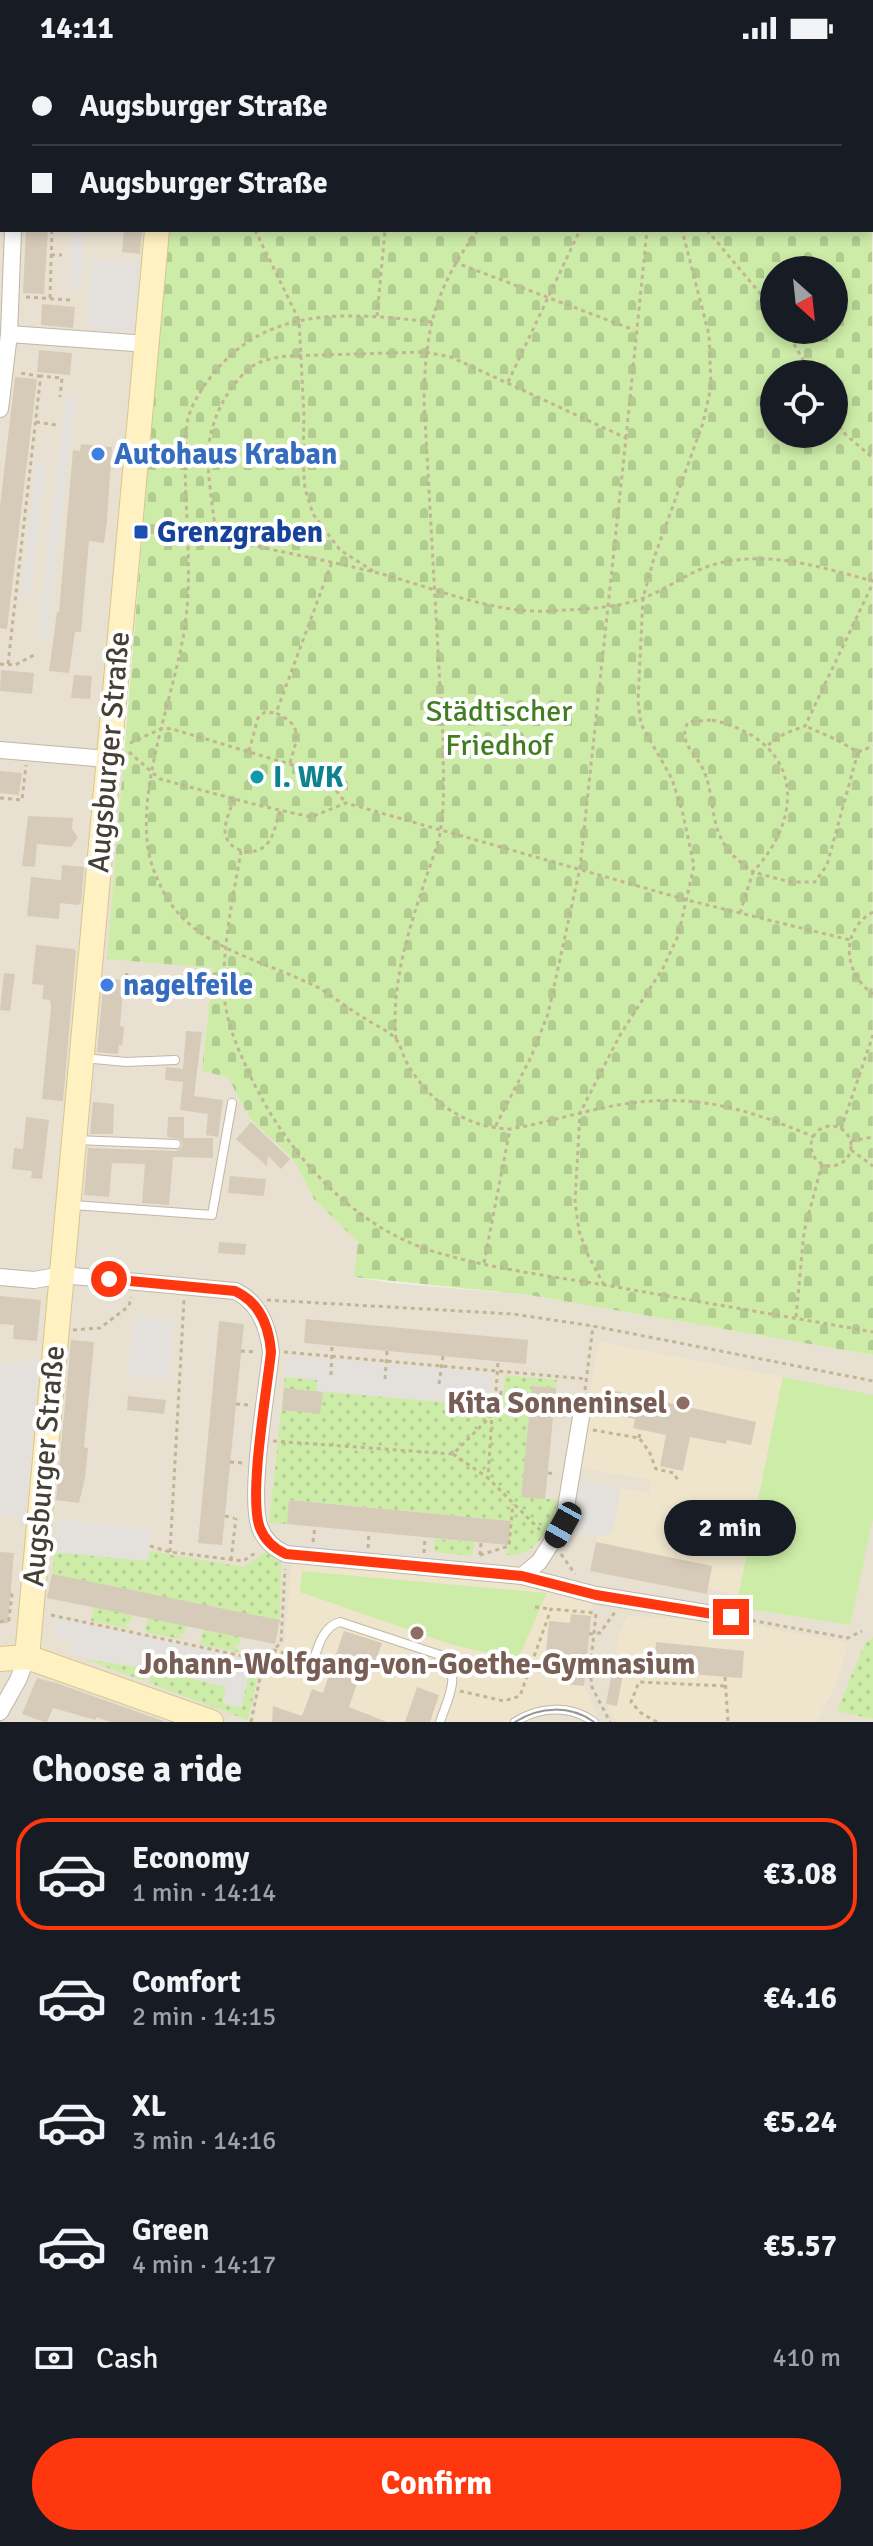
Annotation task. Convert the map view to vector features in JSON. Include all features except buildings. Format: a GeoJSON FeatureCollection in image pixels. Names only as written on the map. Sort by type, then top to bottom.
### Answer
{"type":"FeatureCollection","features":[{"type":"Feature","properties":{"kind":"street"},"geometry":{"type":"LineString","coordinates":[[0,409],[9,334],[10,296],[6,261],[13,232]]}},
{"type":"Feature","properties":{"kind":"street","name":"Augsburger Straße"},"geometry":{"type":"LineString","coordinates":[[27,1657],[21,1611],[62,1275],[157,232]]}},
{"type":"Feature","properties":{"kind":"street"},"geometry":{"type":"LineString","coordinates":[[9,334],[148,344]]}},
{"type":"Feature","properties":{"kind":"street"},"geometry":{"type":"LineString","coordinates":[[0,750],[108,759]]}},
{"type":"Feature","properties":{"kind":"street"},"geometry":{"type":"LineString","coordinates":[[0,1277],[34,1280],[62,1275],[235,1291],[246,1296],[256,1306],[270,1339],[271,1352],[256,1500],[260,1527],[269,1543],[286,1554],[522,1576],[592,1594],[731,1617]]}},
{"type":"Feature","properties":{"kind":"street"},"geometry":{"type":"LineString","coordinates":[[522,1576],[539,1562],[563,1525],[583,1405]]}},
{"type":"Feature","properties":{"kind":"street"},"geometry":{"type":"LineString","coordinates":[[0,1712],[27,1657]]}},
{"type":"Feature","properties":{"kind":"street"},"geometry":{"type":"LineString","coordinates":[[0,1659],[27,1657],[211,1722]]}},
{"type":"Feature","properties":{"kind":"lane"},"geometry":{"type":"LineString","coordinates":[[82,1058],[126,1062],[175,1060]]}},
{"type":"Feature","properties":{"kind":"lane"},"geometry":{"type":"LineString","coordinates":[[68,1205],[212,1215],[232,1103]]}},
{"type":"Feature","properties":{"kind":"lane"},"geometry":{"type":"LineString","coordinates":[[74,1140],[112,1144],[176,1144]]}},
{"type":"Feature","properties":{"kind":"lane"},"geometry":{"type":"LineString","coordinates":[[308,1676],[324,1631],[330,1624],[340,1622],[443,1656],[450,1663],[454,1677],[440,1722]]}},
{"type":"Feature","properties":{"kind":"lane"},"geometry":{"type":"LineString","coordinates":[[515,1722],[533,1712],[555,1709],[577,1712],[594,1722]]}},
{"type":"Feature","properties":{"kind":"path"},"geometry":{"type":"LineString","coordinates":[[50,298],[52,232]]}},
{"type":"Feature","properties":{"kind":"path"},"geometry":{"type":"LineString","coordinates":[[256,232],[299,320],[303,462],[305,489],[313,514],[340,550],[376,573]]}},
{"type":"Feature","properties":{"kind":"path"},"geometry":{"type":"LineString","coordinates":[[377,316],[385,232]]}},
{"type":"Feature","properties":{"kind":"path"},"geometry":{"type":"LineString","coordinates":[[476,232],[454,262],[438,296],[425,352],[424,401],[443,740],[441,829],[405,947],[395,993],[393,1013],[396,1039],[407,1063],[434,1100],[464,1118],[494,1129],[510,1129],[619,1104],[693,1101],[721,1104],[814,1137]]}},
{"type":"Feature","properties":{"kind":"path"},"geometry":{"type":"LineString","coordinates":[[508,383],[579,232]]}},
{"type":"Feature","properties":{"kind":"path"},"geometry":{"type":"LineString","coordinates":[[494,1129],[531,1057],[548,1014],[580,868],[647,232]]}},
{"type":"Feature","properties":{"kind":"path"},"geometry":{"type":"LineString","coordinates":[[604,1285],[579,1231],[575,1201],[580,1113],[620,1035],[663,968],[678,936],[694,866],[672,779],[641,724],[638,701],[643,598],[654,558],[703,423],[711,387],[709,335],[683,232]]}},
{"type":"Feature","properties":{"kind":"path"},"geometry":{"type":"LineString","coordinates":[[709,232],[760,293]]}},
{"type":"Feature","properties":{"kind":"path"},"geometry":{"type":"LineString","coordinates":[[51,255],[62,255]]}},
{"type":"Feature","properties":{"kind":"path"},"geometry":{"type":"LineString","coordinates":[[454,262],[635,330]]}},
{"type":"Feature","properties":{"kind":"path"},"geometry":{"type":"LineString","coordinates":[[10,296],[70,300]]}},
{"type":"Feature","properties":{"kind":"path"},"geometry":{"type":"LineString","coordinates":[[396,1039],[321,989],[227,949],[188,925],[171,904],[152,867],[146,822],[152,773],[185,624],[188,529],[186,430],[199,392],[226,358],[258,336],[299,320],[346,314],[432,322]]}},
{"type":"Feature","properties":{"kind":"path"},"geometry":{"type":"LineString","coordinates":[[216,537],[208,446],[219,409],[251,367],[265,360],[425,352],[451,357],[626,438]]}},
{"type":"Feature","properties":{"kind":"path"},"geometry":{"type":"LineString","coordinates":[[4,371],[62,378],[60,397]]}},
{"type":"Feature","properties":{"kind":"path"},"geometry":{"type":"LineString","coordinates":[[8,664],[39,376]]}},
{"type":"Feature","properties":{"kind":"path"},"geometry":{"type":"LineString","coordinates":[[35,422],[56,425]]}},
{"type":"Feature","properties":{"kind":"path"},"geometry":{"type":"LineString","coordinates":[[848,435],[873,458]]}},
{"type":"Feature","properties":{"kind":"path"},"geometry":{"type":"LineString","coordinates":[[188,529],[332,562],[513,610],[609,606],[643,598],[711,565],[752,559],[788,559],[873,582],[805,726],[784,734],[767,746]]}},
{"type":"Feature","properties":{"kind":"path"},"geometry":{"type":"LineString","coordinates":[[276,713],[332,562]]}},
{"type":"Feature","properties":{"kind":"path"},"geometry":{"type":"LineString","coordinates":[[0,664],[15,665],[36,654]]}},
{"type":"Feature","properties":{"kind":"path"},"geometry":{"type":"LineString","coordinates":[[249,751],[258,718],[265,712],[276,713],[297,731],[290,763]]}},
{"type":"Feature","properties":{"kind":"path"},"geometry":{"type":"LineString","coordinates":[[740,913],[753,872],[782,831],[787,812],[786,783],[767,746],[757,736],[736,725],[712,720],[688,722],[683,738],[702,768],[714,822],[731,855],[753,872],[802,884],[815,882],[822,875],[858,752]]}},
{"type":"Feature","properties":{"kind":"path"},"geometry":{"type":"LineString","coordinates":[[805,726],[858,752]]}},
{"type":"Feature","properties":{"kind":"path"},"geometry":{"type":"LineString","coordinates":[[346,803],[311,817],[280,811],[160,779],[123,747],[163,728],[323,774],[346,803],[687,900],[850,940]]}},
{"type":"Feature","properties":{"kind":"path"},"geometry":{"type":"LineString","coordinates":[[858,752],[873,746]]}},
{"type":"Feature","properties":{"kind":"path"},"geometry":{"type":"LineString","coordinates":[[0,798],[22,800],[27,753]]}},
{"type":"Feature","properties":{"kind":"path"},"geometry":{"type":"LineString","coordinates":[[234,799],[225,830],[230,843],[241,851],[255,851],[267,844],[280,811]]}},
{"type":"Feature","properties":{"kind":"path"},"geometry":{"type":"LineString","coordinates":[[241,851],[227,949],[224,996],[236,1045],[258,1095],[301,1157],[350,1204],[382,1228],[432,1251],[484,1263],[873,1332]]}},
{"type":"Feature","properties":{"kind":"path"},"geometry":{"type":"LineString","coordinates":[[873,912],[856,926],[848,955],[859,983],[873,994]]}},
{"type":"Feature","properties":{"kind":"path"},"geometry":{"type":"LineString","coordinates":[[125,993],[127,970]]}},
{"type":"Feature","properties":{"kind":"path"},"geometry":{"type":"LineString","coordinates":[[841,1129],[873,1035]]}},
{"type":"Feature","properties":{"kind":"path"},"geometry":{"type":"LineString","coordinates":[[829,1126],[841,1129],[851,1141],[851,1150],[840,1164],[822,1164],[811,1149],[814,1137],[829,1126]]}},
{"type":"Feature","properties":{"kind":"path"},"geometry":{"type":"LineString","coordinates":[[484,1263],[510,1129]]}},
{"type":"Feature","properties":{"kind":"path"},"geometry":{"type":"LineString","coordinates":[[851,1141],[873,1137]]}},
{"type":"Feature","properties":{"kind":"path"},"geometry":{"type":"LineString","coordinates":[[851,1150],[873,1166]]}},
{"type":"Feature","properties":{"kind":"path"},"geometry":{"type":"LineString","coordinates":[[796,1318],[804,1232],[822,1164]]}},
{"type":"Feature","properties":{"kind":"path"},"geometry":{"type":"LineString","coordinates":[[56,1331],[100,1328],[129,1306],[133,1282]]}},
{"type":"Feature","properties":{"kind":"path"},"geometry":{"type":"LineString","coordinates":[[170,1552],[185,1286]]}},
{"type":"Feature","properties":{"kind":"path"},"geometry":{"type":"LineString","coordinates":[[256,1306],[264,1300],[498,1313],[593,1326],[873,1381]]}},
{"type":"Feature","properties":{"kind":"path"},"geometry":{"type":"LineString","coordinates":[[271,1352],[587,1379],[593,1326]]}},
{"type":"Feature","properties":{"kind":"path"},"geometry":{"type":"LineString","coordinates":[[331,1375],[332,1346]]}},
{"type":"Feature","properties":{"kind":"path"},"geometry":{"type":"LineString","coordinates":[[385,1379],[387,1351]]}},
{"type":"Feature","properties":{"kind":"path"},"geometry":{"type":"LineString","coordinates":[[439,1384],[443,1356]]}},
{"type":"Feature","properties":{"kind":"path"},"geometry":{"type":"LineString","coordinates":[[453,1454],[500,1405],[498,1361]]}},
{"type":"Feature","properties":{"kind":"path"},"geometry":{"type":"LineString","coordinates":[[488,1478],[492,1415]]}},
{"type":"Feature","properties":{"kind":"path"},"geometry":{"type":"LineString","coordinates":[[579,1428],[639,1438],[649,1451],[656,1469],[674,1473],[679,1483]]}},
{"type":"Feature","properties":{"kind":"path"},"geometry":{"type":"LineString","coordinates":[[639,1438],[640,1430]]}},
{"type":"Feature","properties":{"kind":"path"},"geometry":{"type":"LineString","coordinates":[[261,1441],[453,1454],[488,1478],[553,1543],[592,1594],[596,1613],[591,1634],[592,1687],[610,1722]]}},
{"type":"Feature","properties":{"kind":"path"},"geometry":{"type":"LineString","coordinates":[[481,1542],[480,1557],[509,1546],[513,1504]]}},
{"type":"Feature","properties":{"kind":"path"},"geometry":{"type":"LineString","coordinates":[[231,1560],[236,1518]]}},
{"type":"Feature","properties":{"kind":"path"},"geometry":{"type":"LineString","coordinates":[[313,1542],[315,1526]]}},
{"type":"Feature","properties":{"kind":"path"},"geometry":{"type":"LineString","coordinates":[[368,1548],[369,1532]]}},
{"type":"Feature","properties":{"kind":"path"},"geometry":{"type":"LineString","coordinates":[[424,1553],[425,1537]]}},
{"type":"Feature","properties":{"kind":"path"},"geometry":{"type":"LineString","coordinates":[[150,1546],[170,1552],[243,1561],[269,1543]]}},
{"type":"Feature","properties":{"kind":"path"},"geometry":{"type":"LineString","coordinates":[[0,1622],[9,1620],[21,1611],[252,1658],[273,1650],[281,1643],[286,1554]]}},
{"type":"Feature","properties":{"kind":"path"},"geometry":{"type":"LineString","coordinates":[[591,1634],[600,1633],[625,1599]]}},
{"type":"Feature","properties":{"kind":"path"},"geometry":{"type":"LineString","coordinates":[[535,1607],[596,1613]]}},
{"type":"Feature","properties":{"kind":"path"},"geometry":{"type":"LineString","coordinates":[[451,1689],[504,1701],[520,1696],[551,1609]]}},
{"type":"Feature","properties":{"kind":"path"},"geometry":{"type":"LineString","coordinates":[[731,1617],[848,1638],[862,1631]]}},
{"type":"Feature","properties":{"kind":"path"},"geometry":{"type":"LineString","coordinates":[[273,1650],[314,1661]]}},
{"type":"Feature","properties":{"kind":"path"},"geometry":{"type":"LineString","coordinates":[[251,1722],[265,1653]]}},
{"type":"Feature","properties":{"kind":"path"},"geometry":{"type":"LineString","coordinates":[[725,1677],[728,1722]]}},
{"type":"Feature","properties":{"kind":"path"},"geometry":{"type":"LineString","coordinates":[[657,1722],[641,1713],[631,1702],[639,1682],[726,1686]]}},
{"type":"Feature","properties":{"kind":"shaded area"},"geometry":{"type":"Polygon","coordinates":[[[0,232],[165,232],[123,747],[213,968],[202,1070],[228,1076],[250,1119],[293,1159],[314,1199],[358,1242],[354,1277],[529,1295],[873,1355],[873,1722],[0,1722],[0,232]]]}},
{"type":"Feature","properties":{"kind":"shaded area"},"geometry":{"type":"Polygon","coordinates":[[[72,232],[84,232],[81,290],[69,289],[72,232]]]}},
{"type":"Feature","properties":{"kind":"shaded area"},"geometry":{"type":"Polygon","coordinates":[[[91,259],[140,263],[135,332],[87,327],[91,259]]]}},
{"type":"Feature","properties":{"kind":"shaded area"},"geometry":{"type":"Polygon","coordinates":[[[66,396],[75,397],[47,639],[38,639],[66,396]]]}},
{"type":"Feature","properties":{"kind":"shaded area"},"geometry":{"type":"Polygon","coordinates":[[[37,461],[46,462],[30,596],[21,595],[37,461]]]}},
{"type":"Feature","properties":{"kind":"shaded area"},"geometry":{"type":"Polygon","coordinates":[[[134,1316],[174,1320],[168,1380],[128,1376],[134,1316]]]}},
{"type":"Feature","properties":{"kind":"shaded area","name":"Kita Sonneninsel"},"geometry":{"type":"Polygon","coordinates":[[[599,1342],[783,1377],[739,1595],[708,1589],[707,1594],[590,1571],[597,1536],[613,1531],[621,1488],[649,1493],[651,1480],[577,1467],[599,1342]]]}},
{"type":"Feature","properties":{"kind":"shaded area"},"geometry":{"type":"Polygon","coordinates":[[[286,1356],[492,1373],[489,1406],[317,1391],[317,1380],[285,1377],[286,1356]]]}},
{"type":"Feature","properties":{"kind":"shaded area"},"geometry":{"type":"Polygon","coordinates":[[[39,1362],[24,1518],[0,1514],[0,1363],[39,1362]]]}},
{"type":"Feature","properties":{"kind":"shaded area"},"geometry":{"type":"Polygon","coordinates":[[[575,1480],[621,1488],[613,1531],[597,1536],[566,1532],[575,1480]]]}},
{"type":"Feature","properties":{"kind":"shaded area"},"geometry":{"type":"Polygon","coordinates":[[[56,1520],[151,1529],[148,1561],[54,1552],[56,1520]]]}},
{"type":"Feature","properties":{"kind":"shaded area"},"geometry":{"type":"Polygon","coordinates":[[[287,1542],[495,1563],[493,1575],[286,1554],[287,1542]]]}},
{"type":"Feature","properties":{"kind":"shaded area","name":"Johann-Wolfgang-von-Goethe-Gymnasium"},"geometry":{"type":"Polygon","coordinates":[[[292,1561],[520,1583],[592,1600],[591,1616],[571,1614],[570,1623],[549,1621],[544,1673],[565,1675],[565,1684],[584,1686],[599,1719],[575,1707],[541,1705],[507,1722],[254,1721],[266,1656],[278,1651],[285,1642],[292,1561]]]}},
{"type":"Feature","properties":{"kind":"shaded area"},"geometry":{"type":"Polygon","coordinates":[[[628,1616],[727,1621],[848,1643],[836,1685],[816,1722],[616,1722],[606,1704],[619,1633],[628,1616]]]}},
{"type":"Feature","properties":{"kind":"shaded area"},"geometry":{"type":"Polygon","coordinates":[[[57,1618],[252,1660],[241,1708],[223,1703],[226,1687],[160,1670],[70,1654],[72,1642],[55,1637],[57,1618]]]}},
{"type":"Feature","properties":{"kind":"green space","name":"Städtischer Friedhof"},"geometry":{"type":"Polygon","coordinates":[[[165,232],[872,232],[873,1355],[529,1295],[354,1277],[358,1242],[314,1199],[293,1159],[250,1119],[228,1077],[202,1071],[213,968],[107,959],[165,232]]]}},
{"type":"Feature","properties":{"kind":"green space"},"geometry":{"type":"Polygon","coordinates":[[[505,1375],[557,1380],[556,1388],[532,1386],[521,1496],[557,1500],[548,1529],[527,1551],[507,1555],[510,1521],[290,1500],[287,1524],[269,1523],[285,1377],[318,1380],[317,1391],[502,1407],[505,1375]]]}},
{"type":"Feature","properties":{"kind":"green space"},"geometry":{"type":"Polygon","coordinates":[[[783,1377],[873,1395],[873,1518],[850,1625],[736,1607],[783,1377]]]}},
{"type":"Feature","properties":{"kind":"green space"},"geometry":{"type":"Polygon","coordinates":[[[434,1539],[475,1542],[471,1556],[435,1552],[434,1539]]]}},
{"type":"Feature","properties":{"kind":"green space"},"geometry":{"type":"Polygon","coordinates":[[[149,1551],[244,1567],[266,1551],[281,1562],[280,1620],[52,1574],[54,1552],[148,1561],[149,1551]]]}},
{"type":"Feature","properties":{"kind":"green space"},"geometry":{"type":"Polygon","coordinates":[[[302,1571],[547,1593],[518,1659],[453,1645],[300,1592],[302,1571]]]}},
{"type":"Feature","properties":{"kind":"green space"},"geometry":{"type":"Polygon","coordinates":[[[94,1607],[132,1615],[127,1626],[131,1629],[91,1621],[94,1607]]]}},
{"type":"Feature","properties":{"kind":"green space"},"geometry":{"type":"Polygon","coordinates":[[[148,1618],[186,1626],[185,1634],[180,1633],[179,1636],[184,1640],[145,1632],[148,1618]]]}},
{"type":"Feature","properties":{"kind":"green space"},"geometry":{"type":"Polygon","coordinates":[[[203,1629],[241,1637],[240,1645],[236,1644],[235,1648],[239,1652],[200,1645],[203,1629]]]}},
{"type":"Feature","properties":{"kind":"green space"},"geometry":{"type":"Polygon","coordinates":[[[873,1637],[873,1719],[837,1711],[865,1643],[873,1637]]]}},
{"type":"Feature","properties":{"kind":"green space"},"geometry":{"type":"Polygon","coordinates":[[[262,1657],[248,1720],[149,1683],[153,1669],[226,1687],[223,1703],[241,1708],[252,1660],[262,1657]]]}},
{"type":"Feature","properties":{"kind":"green space"},"geometry":{"type":"Polygon","coordinates":[[[84,1659],[147,1668],[144,1681],[84,1659]]]}},
{"type":"Feature","properties":{"kind":"tram line"},"geometry":{"type":"LineString","coordinates":[[515,1722],[545,1710],[565,1710],[594,1722]]}},
{"type":"Feature","properties":{"kind":"place","name":"Autohaus Kraban"},"geometry":{"type":"Point","coordinates":[98,454]}},
{"type":"Feature","properties":{"kind":"place","name":"Grenzgraben"},"geometry":{"type":"Point","coordinates":[141,532]}},
{"type":"Feature","properties":{"kind":"place","name":"I. WK"},"geometry":{"type":"Point","coordinates":[257,777]}},
{"type":"Feature","properties":{"kind":"place","name":"nagelfeile"},"geometry":{"type":"Point","coordinates":[107,985]}},
{"type":"Feature","properties":{"kind":"place","name":"Kita Sonneninsel"},"geometry":{"type":"Point","coordinates":[683,1403]}},
{"type":"Feature","properties":{"kind":"place","name":"Johann-Wolfgang-von-Goethe-Gymnasium"},"geometry":{"type":"Point","coordinates":[417,1633]}},
{"type":"Feature","properties":{"kind":"route"},"geometry":{"type":"LineString","coordinates":[[109,1279],[235,1291],[256,1306],[270,1339],[271,1352],[256,1510],[264,1536],[277,1550],[286,1554],[522,1576],[596,1595],[731,1617]]}}]}
